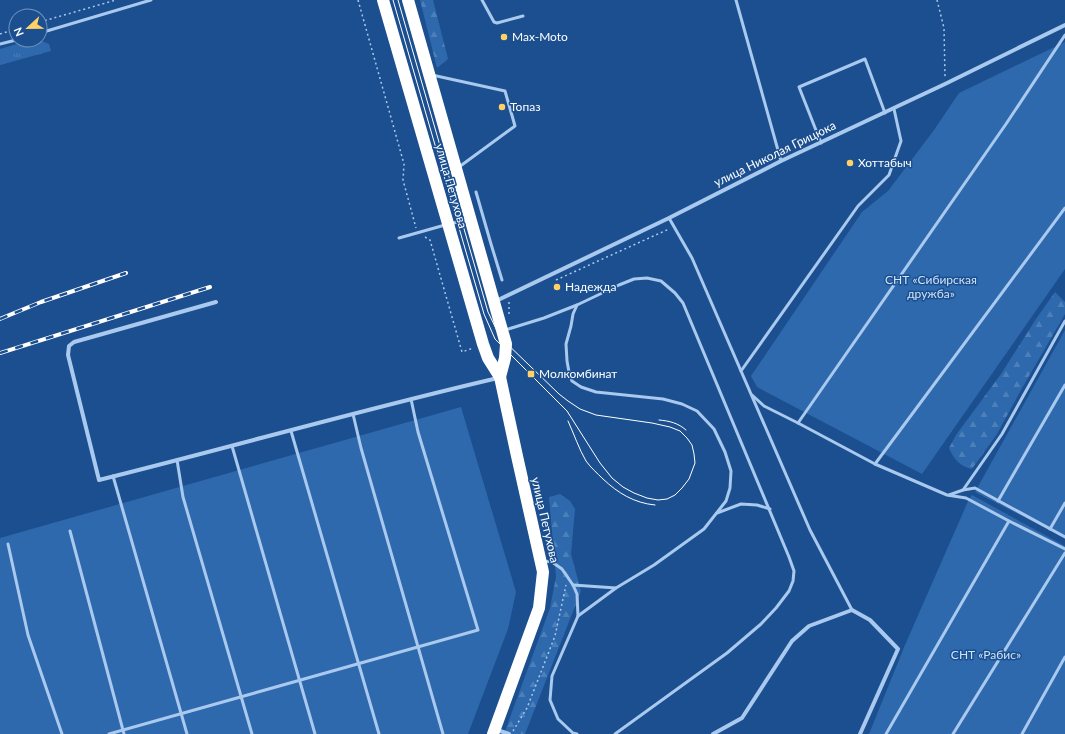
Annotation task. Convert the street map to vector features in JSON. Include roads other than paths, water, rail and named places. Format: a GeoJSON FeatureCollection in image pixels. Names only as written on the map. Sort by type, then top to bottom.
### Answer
{"type":"FeatureCollection","features":[{"type":"Feature","properties":{"kind":"highway","name":"улица Петухова"},"geometry":{"type":"LineString","coordinates":[[383,0],[483,344],[488,358],[500,377],[543,572],[539,608],[494,732]]}},
{"type":"Feature","properties":{"kind":"highway","name":"улица Петухова"},"geometry":{"type":"LineString","coordinates":[[408,0],[506,344],[505,358],[500,377]]}},
{"type":"Feature","properties":{"kind":"street","name":"улица Николая Грицюка"},"geometry":{"type":"LineString","coordinates":[[494,302],[669,218],[781,161],[894,109],[1065,25]]}},
{"type":"Feature","properties":{"kind":"street"},"geometry":{"type":"LineString","coordinates":[[216,302],[74,342],[69,346],[68,355],[99,480],[291,431],[411,398],[500,377]]}},
{"type":"Feature","properties":{"kind":"street"},"geometry":{"type":"LineString","coordinates":[[713,734],[742,718],[792,641],[809,626],[852,610],[870,620],[898,649],[860,734]]}},
{"type":"Feature","properties":{"kind":"street"},"geometry":{"type":"LineString","coordinates":[[494,732],[510,734]]}},
{"type":"Feature","properties":{"kind":"lane"},"geometry":{"type":"LineString","coordinates":[[48,31],[152,0]]}},
{"type":"Feature","properties":{"kind":"lane"},"geometry":{"type":"LineString","coordinates":[[482,0],[494,22],[524,16]]}},
{"type":"Feature","properties":{"kind":"lane"},"geometry":{"type":"LineString","coordinates":[[736,0],[781,161]]}},
{"type":"Feature","properties":{"kind":"lane"},"geometry":{"type":"LineString","coordinates":[[798,423],[1006,124],[1065,35]]}},
{"type":"Feature","properties":{"kind":"lane"},"geometry":{"type":"LineString","coordinates":[[821,142],[799,88],[865,59],[885,113]]}},
{"type":"Feature","properties":{"kind":"lane"},"geometry":{"type":"LineString","coordinates":[[429,74],[505,92],[515,126],[456,169]]}},
{"type":"Feature","properties":{"kind":"lane"},"geometry":{"type":"LineString","coordinates":[[741,371],[858,206],[889,175],[901,141],[894,109]]}},
{"type":"Feature","properties":{"kind":"lane"},"geometry":{"type":"LineString","coordinates":[[476,192],[502,280]]}},
{"type":"Feature","properties":{"kind":"lane"},"geometry":{"type":"LineString","coordinates":[[875,464],[1065,208]]}},
{"type":"Feature","properties":{"kind":"lane"},"geometry":{"type":"LineString","coordinates":[[399,238],[470,218]]}},
{"type":"Feature","properties":{"kind":"lane"},"geometry":{"type":"LineString","coordinates":[[669,218],[692,258],[810,530],[852,610]]}},
{"type":"Feature","properties":{"kind":"lane"},"geometry":{"type":"LineString","coordinates":[[478,248],[491,244]]}},
{"type":"Feature","properties":{"kind":"lane"},"geometry":{"type":"LineString","coordinates":[[502,331],[544,318],[577,305],[619,285],[634,280],[647,278],[661,281],[684,303],[770,509],[794,571],[793,581],[789,591],[761,624],[727,653],[615,734]]}},
{"type":"Feature","properties":{"kind":"lane"},"geometry":{"type":"LineString","coordinates":[[577,305],[573,314],[566,344],[567,360],[572,381],[582,387],[596,392],[663,399],[682,404],[697,411],[714,429],[725,452],[731,471],[730,488],[726,501],[704,529],[654,565],[616,588],[578,616]]}},
{"type":"Feature","properties":{"kind":"lane"},"geometry":{"type":"LineString","coordinates":[[963,490],[1002,434],[1065,321]]}},
{"type":"Feature","properties":{"kind":"lane"},"geometry":{"type":"LineString","coordinates":[[998,501],[1065,385]]}},
{"type":"Feature","properties":{"kind":"lane"},"geometry":{"type":"LineString","coordinates":[[751,393],[764,406],[875,464],[947,495],[966,498],[1065,549]]}},
{"type":"Feature","properties":{"kind":"lane"},"geometry":{"type":"LineString","coordinates":[[109,734],[123,732],[478,630],[418,432],[411,398]]}},
{"type":"Feature","properties":{"kind":"lane"},"geometry":{"type":"LineString","coordinates":[[353,414],[361,448],[443,734]]}},
{"type":"Feature","properties":{"kind":"lane"},"geometry":{"type":"LineString","coordinates":[[291,431],[379,734]]}},
{"type":"Feature","properties":{"kind":"lane"},"geometry":{"type":"LineString","coordinates":[[232,446],[315,734]]}},
{"type":"Feature","properties":{"kind":"lane"},"geometry":{"type":"LineString","coordinates":[[177,460],[183,498],[252,734]]}},
{"type":"Feature","properties":{"kind":"lane"},"geometry":{"type":"LineString","coordinates":[[113,476],[187,734]]}},
{"type":"Feature","properties":{"kind":"lane"},"geometry":{"type":"LineString","coordinates":[[947,495],[975,488],[1065,537]]}},
{"type":"Feature","properties":{"kind":"lane"},"geometry":{"type":"LineString","coordinates":[[1050,529],[1065,503]]}},
{"type":"Feature","properties":{"kind":"lane"},"geometry":{"type":"LineString","coordinates":[[717,513],[741,504],[757,505],[770,509]]}},
{"type":"Feature","properties":{"kind":"lane"},"geometry":{"type":"LineString","coordinates":[[886,734],[1009,521]]}},
{"type":"Feature","properties":{"kind":"lane"},"geometry":{"type":"LineString","coordinates":[[70,531],[123,732]]}},
{"type":"Feature","properties":{"kind":"lane"},"geometry":{"type":"LineString","coordinates":[[8,544],[28,635],[62,734]]}},
{"type":"Feature","properties":{"kind":"lane"},"geometry":{"type":"LineString","coordinates":[[953,734],[1065,553]]}},
{"type":"Feature","properties":{"kind":"lane"},"geometry":{"type":"LineString","coordinates":[[540,560],[552,562],[562,569],[573,585],[577,594],[578,616],[552,676],[550,700],[558,719],[577,734]]}},
{"type":"Feature","properties":{"kind":"lane"},"geometry":{"type":"LineString","coordinates":[[573,585],[616,588]]}},
{"type":"Feature","properties":{"kind":"lane"},"geometry":{"type":"LineString","coordinates":[[1022,734],[1065,657]]}},
{"type":"Feature","properties":{"kind":"tram line"},"geometry":{"type":"LineString","coordinates":[[393,0],[484,314],[495,339],[567,411],[600,463],[612,478],[623,487],[647,498],[658,500],[667,499],[675,495],[689,479],[695,463],[692,445],[680,431],[652,423],[596,415],[580,409],[559,394],[500,337],[488,312],[398,0]]}},
{"type":"Feature","properties":{"kind":"tram line"},"geometry":{"type":"LineString","coordinates":[[659,420],[674,423],[686,430]]}},
{"type":"Feature","properties":{"kind":"tram line"},"geometry":{"type":"LineString","coordinates":[[568,421],[586,461],[603,479],[614,489],[633,500],[655,505]]}},
{"type":"Feature","properties":{"kind":"railway"},"geometry":{"type":"LineString","coordinates":[[0,319],[41,302],[126,273]]}},
{"type":"Feature","properties":{"kind":"railway"},"geometry":{"type":"LineString","coordinates":[[0,353],[210,287]]}},
{"type":"Feature","properties":{"kind":"place","name":"Max-Moto"},"geometry":{"type":"Point","coordinates":[504,37]}},
{"type":"Feature","properties":{"kind":"place","name":"Топаз"},"geometry":{"type":"Point","coordinates":[502,107]}},
{"type":"Feature","properties":{"kind":"place","name":"Хоттабыч"},"geometry":{"type":"Point","coordinates":[850,163]}},
{"type":"Feature","properties":{"kind":"place","name":"Надежда"},"geometry":{"type":"Point","coordinates":[557,287]}},
{"type":"Feature","properties":{"kind":"place","name":"Молкомбинат"},"geometry":{"type":"Point","coordinates":[531,374]}},
{"type":"Feature","properties":{"kind":"park label","name":"СНТ «Сибирская дружба»"},"geometry":{"type":"Point","coordinates":[931,287]}},
{"type":"Feature","properties":{"kind":"park label","name":"СНТ «Рабис»"},"geometry":{"type":"Point","coordinates":[986,655]}}]}
